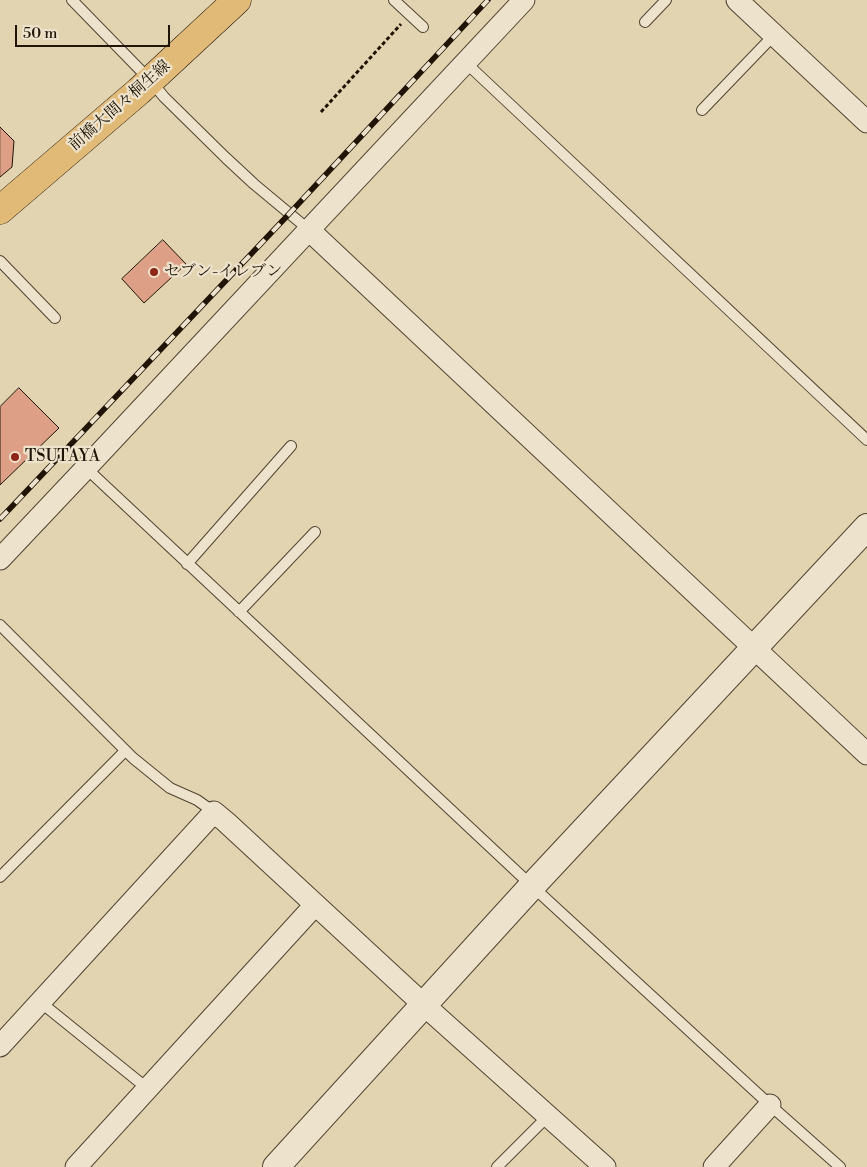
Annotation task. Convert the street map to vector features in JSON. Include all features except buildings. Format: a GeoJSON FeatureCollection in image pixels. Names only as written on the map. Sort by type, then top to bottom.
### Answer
{"type":"FeatureCollection","features":[{"type":"Feature","properties":{"kind":"main road","name":"前橋大間々桐生線"},"geometry":{"type":"LineString","coordinates":[[0,210],[150,80],[237,0]]}},
{"type":"Feature","properties":{"kind":"street"},"geometry":{"type":"LineString","coordinates":[[0,559],[524,0]]}},
{"type":"Feature","properties":{"kind":"street"},"geometry":{"type":"LineString","coordinates":[[737,0],[867,122]]}},
{"type":"Feature","properties":{"kind":"street"},"geometry":{"type":"LineString","coordinates":[[308,230],[867,754]]}},
{"type":"Feature","properties":{"kind":"street"},"geometry":{"type":"LineString","coordinates":[[276,1167],[532,886],[867,526]]}},
{"type":"Feature","properties":{"kind":"street"},"geometry":{"type":"LineString","coordinates":[[0,1046],[214,812],[424,1005],[605,1167]]}},
{"type":"Feature","properties":{"kind":"street"},"geometry":{"type":"LineString","coordinates":[[76,1167],[315,905]]}},
{"type":"Feature","properties":{"kind":"street"},"geometry":{"type":"LineString","coordinates":[[714,1167],[770,1105]]}},
{"type":"Feature","properties":{"kind":"lane"},"geometry":{"type":"LineString","coordinates":[[72,0],[150,80],[164,97],[226,158],[308,230]]}},
{"type":"Feature","properties":{"kind":"lane"},"geometry":{"type":"LineString","coordinates":[[394,0],[423,27]]}},
{"type":"Feature","properties":{"kind":"lane"},"geometry":{"type":"LineString","coordinates":[[645,22],[666,0]]}},
{"type":"Feature","properties":{"kind":"lane"},"geometry":{"type":"LineString","coordinates":[[702,110],[774,35]]}},
{"type":"Feature","properties":{"kind":"lane"},"geometry":{"type":"LineString","coordinates":[[465,62],[867,440]]}},
{"type":"Feature","properties":{"kind":"lane"},"geometry":{"type":"LineString","coordinates":[[0,262],[55,318]]}},
{"type":"Feature","properties":{"kind":"lane"},"geometry":{"type":"LineString","coordinates":[[187,564],[291,446]]}},
{"type":"Feature","properties":{"kind":"lane"},"geometry":{"type":"LineString","coordinates":[[86,468],[532,886],[840,1167]]}},
{"type":"Feature","properties":{"kind":"lane"},"geometry":{"type":"LineString","coordinates":[[239,612],[315,532]]}},
{"type":"Feature","properties":{"kind":"lane"},"geometry":{"type":"LineString","coordinates":[[0,625],[125,751],[170,788],[196,800],[214,812]]}},
{"type":"Feature","properties":{"kind":"lane"},"geometry":{"type":"LineString","coordinates":[[0,877],[125,751]]}},
{"type":"Feature","properties":{"kind":"lane"},"geometry":{"type":"LineString","coordinates":[[43,1000],[44,1005],[148,1089]]}},
{"type":"Feature","properties":{"kind":"lane"},"geometry":{"type":"LineString","coordinates":[[497,1167],[548,1116]]}},
{"type":"Feature","properties":{"kind":"path"},"geometry":{"type":"LineString","coordinates":[[321,112],[410,15]]}},
{"type":"Feature","properties":{"kind":"railway"},"geometry":{"type":"LineString","coordinates":[[0,519],[289,214],[488,0]]}},
{"type":"Feature","properties":{"kind":"place","name":"セブン-イレブン"},"geometry":{"type":"Point","coordinates":[154,272]}},
{"type":"Feature","properties":{"kind":"place","name":"TSUTAYA"},"geometry":{"type":"Point","coordinates":[15,457]}}]}
